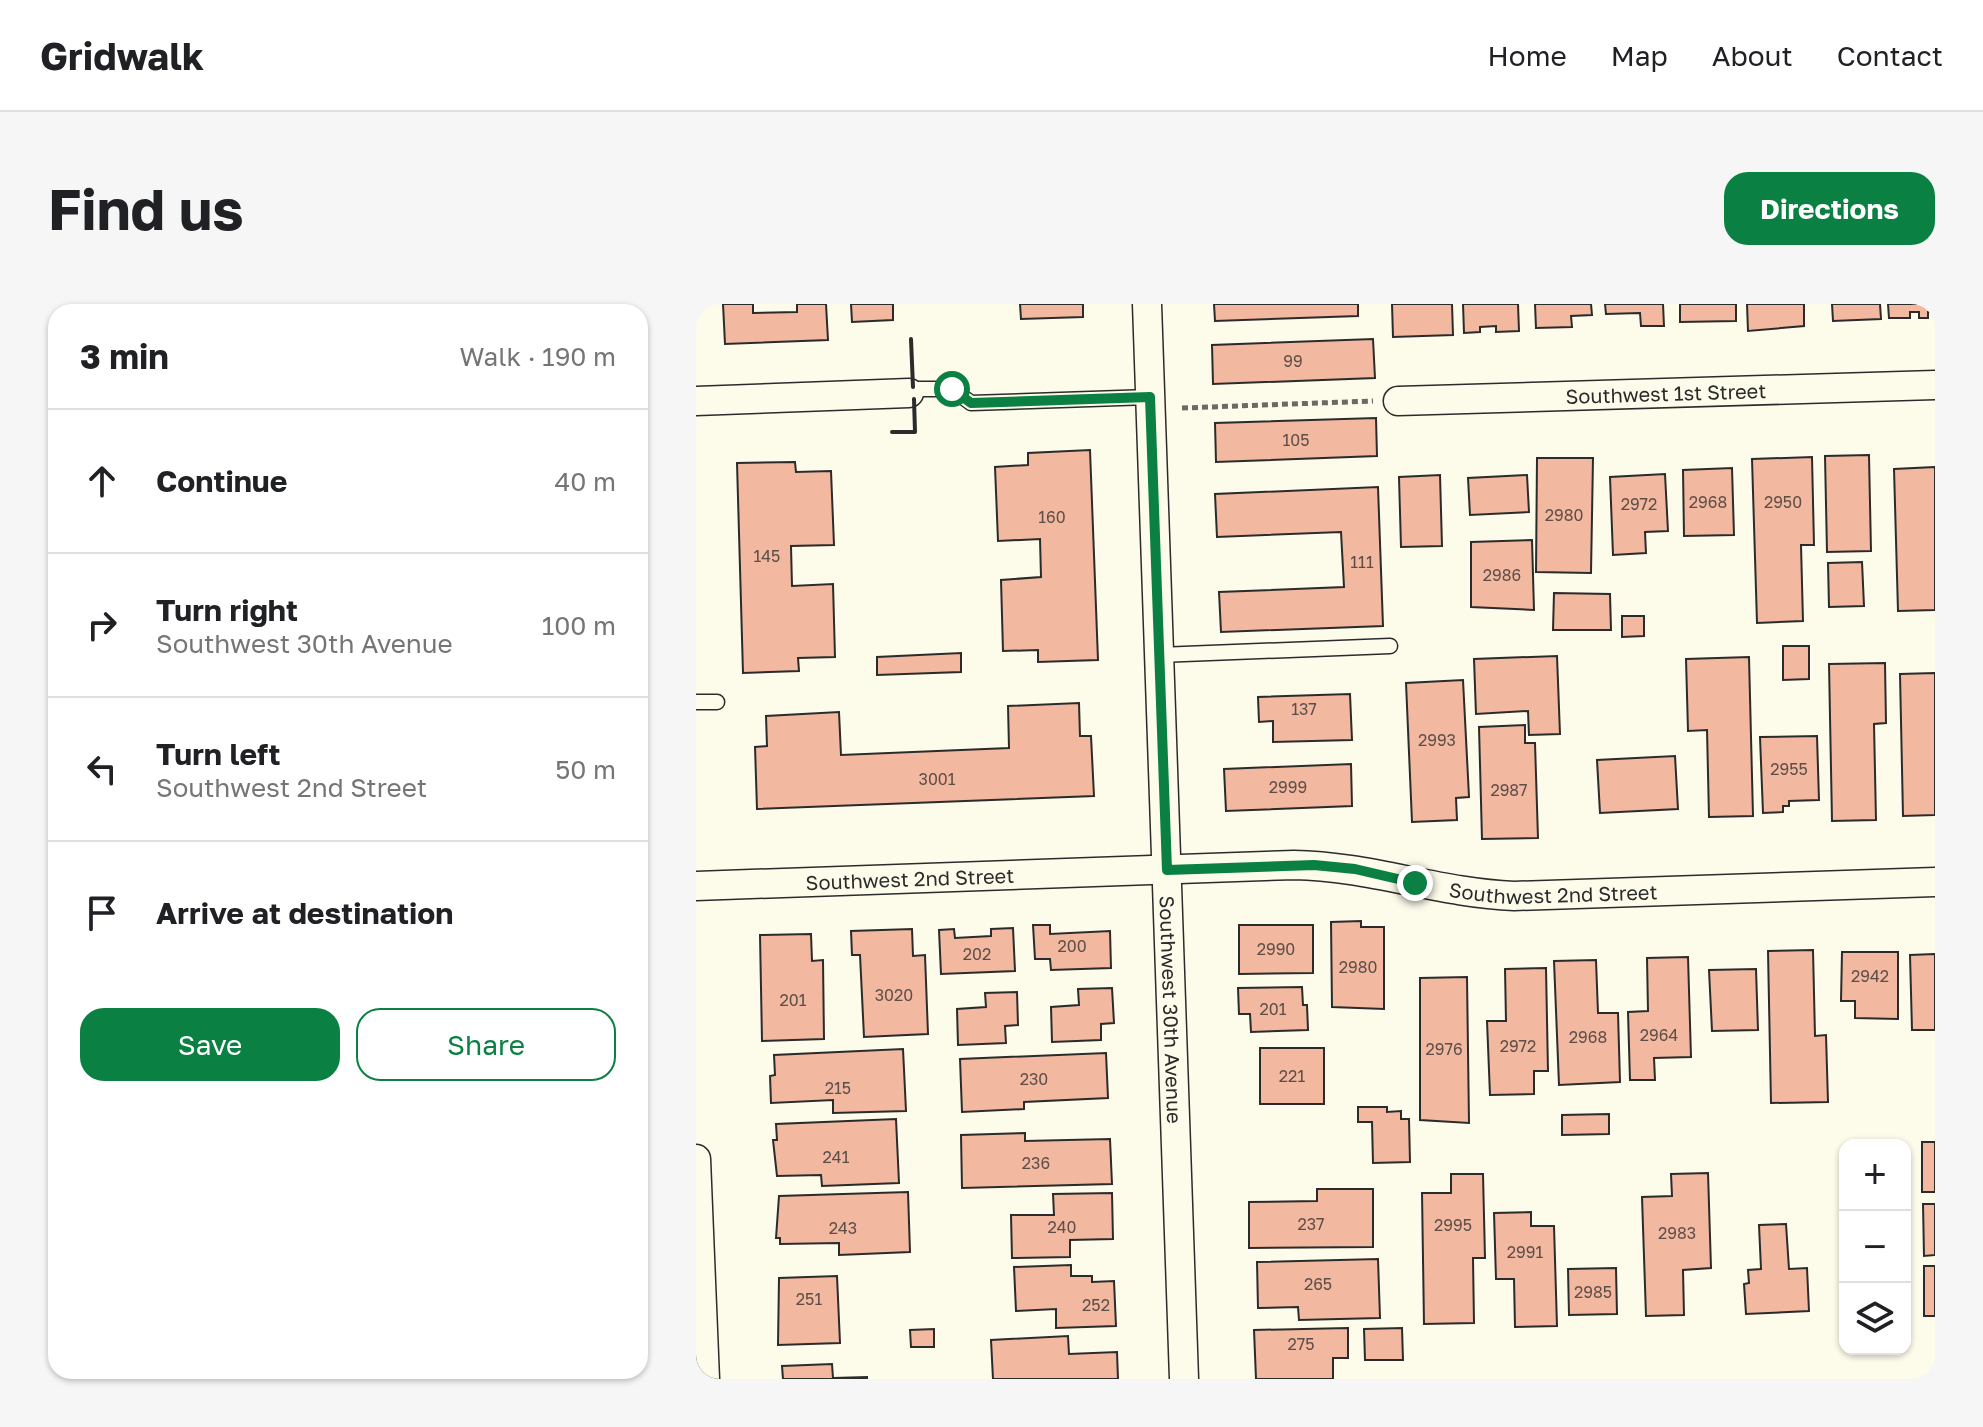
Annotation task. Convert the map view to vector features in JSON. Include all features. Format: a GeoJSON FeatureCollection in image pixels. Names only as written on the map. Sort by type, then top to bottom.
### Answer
{"type":"FeatureCollection","features":[{"type":"Feature","properties":{"kind":"street","name":"Southwest 30th Avenue"},"geometry":{"type":"LineString","coordinates":[[1147,304],[1184,1379]]}},
{"type":"Feature","properties":{"kind":"street","name":"Southwest 1st Street"},"geometry":{"type":"LineString","coordinates":[[1388,401],[1935,385]]}},
{"type":"Feature","properties":{"kind":"street"},"geometry":{"type":"LineString","coordinates":[[696,401],[914,391]]}},
{"type":"Feature","properties":{"kind":"street","name":"Southwest 2nd Street"},"geometry":{"type":"LineString","coordinates":[[696,886],[1294,865],[1333,866],[1464,893],[1514,896],[1935,882]]}},
{"type":"Feature","properties":{"kind":"street"},"geometry":{"type":"LineString","coordinates":[[696,1159],[705,1379]]}},
{"type":"Feature","properties":{"kind":"lane"},"geometry":{"type":"LineString","coordinates":[[914,391],[952,389],[971,403],[1150,397]]}},
{"type":"Feature","properties":{"kind":"lane"},"geometry":{"type":"LineString","coordinates":[[1159,655],[1390,646]]}},
{"type":"Feature","properties":{"kind":"lane"},"geometry":{"type":"LineString","coordinates":[[696,702],[717,702]]}},
{"type":"Feature","properties":{"kind":"path"},"geometry":{"type":"LineString","coordinates":[[1182,408],[1388,401]]}},
{"type":"Feature","properties":{"kind":"building"},"geometry":{"type":"Polygon","coordinates":[[[723,304],[753,304],[753,313],[797,312],[797,304],[826,304],[828,340],[725,344],[723,304]]]}},
{"type":"Feature","properties":{"kind":"building"},"geometry":{"type":"Polygon","coordinates":[[[851,304],[893,304],[893,320],[852,322],[851,304]]]}},
{"type":"Feature","properties":{"kind":"building"},"geometry":{"type":"Polygon","coordinates":[[[1020,304],[1083,304],[1083,317],[1021,319],[1020,304]]]}},
{"type":"Feature","properties":{"kind":"building"},"geometry":{"type":"Polygon","coordinates":[[[1214,304],[1358,304],[1358,316],[1215,321],[1214,304]]]}},
{"type":"Feature","properties":{"kind":"building"},"geometry":{"type":"Polygon","coordinates":[[[1392,304],[1452,304],[1453,335],[1393,337],[1392,304]]]}},
{"type":"Feature","properties":{"kind":"building"},"geometry":{"type":"Polygon","coordinates":[[[1463,304],[1518,304],[1519,331],[1496,332],[1496,326],[1480,327],[1480,332],[1464,333],[1463,304]]]}},
{"type":"Feature","properties":{"kind":"building"},"geometry":{"type":"Polygon","coordinates":[[[1535,304],[1591,304],[1592,315],[1571,316],[1572,327],[1536,328],[1535,304]]]}},
{"type":"Feature","properties":{"kind":"building"},"geometry":{"type":"Polygon","coordinates":[[[1605,304],[1663,304],[1664,326],[1641,326],[1640,313],[1606,314],[1605,304]]]}},
{"type":"Feature","properties":{"kind":"building"},"geometry":{"type":"Polygon","coordinates":[[[1680,304],[1736,304],[1736,321],[1680,322],[1680,304]]]}},
{"type":"Feature","properties":{"kind":"building"},"geometry":{"type":"Polygon","coordinates":[[[1747,304],[1804,304],[1804,326],[1748,331],[1747,304]]]}},
{"type":"Feature","properties":{"kind":"building"},"geometry":{"type":"Polygon","coordinates":[[[1832,304],[1880,304],[1881,319],[1833,321],[1832,304]]]}},
{"type":"Feature","properties":{"kind":"building"},"geometry":{"type":"Polygon","coordinates":[[[1888,304],[1935,304],[1935,312],[1928,312],[1928,318],[1919,318],[1919,312],[1910,312],[1910,318],[1889,318],[1888,304]]]}},
{"type":"Feature","properties":{"kind":"building"},"geometry":{"type":"Polygon","coordinates":[[[1373,339],[1375,378],[1213,384],[1212,345],[1373,339]]]}},
{"type":"Feature","properties":{"kind":"building"},"geometry":{"type":"Polygon","coordinates":[[[1376,418],[1377,456],[1216,462],[1215,423],[1376,418]]]}},
{"type":"Feature","properties":{"kind":"building"},"geometry":{"type":"Polygon","coordinates":[[[1090,450],[1098,660],[1038,662],[1038,650],[1003,651],[1001,580],[1041,577],[1040,539],[998,541],[995,467],[1028,465],[1028,453],[1090,450]]]}},
{"type":"Feature","properties":{"kind":"building"},"geometry":{"type":"Polygon","coordinates":[[[1869,455],[1871,551],[1827,552],[1825,456],[1869,455]]]}},
{"type":"Feature","properties":{"kind":"building"},"geometry":{"type":"Polygon","coordinates":[[[1812,457],[1814,545],[1801,545],[1803,621],[1757,623],[1752,459],[1812,457]]]}},
{"type":"Feature","properties":{"kind":"building"},"geometry":{"type":"Polygon","coordinates":[[[1537,458],[1593,458],[1591,573],[1536,572],[1537,458]]]}},
{"type":"Feature","properties":{"kind":"building"},"geometry":{"type":"Polygon","coordinates":[[[795,462],[796,472],[831,471],[834,545],[791,546],[792,586],[833,584],[835,657],[798,658],[799,671],[743,673],[737,463],[795,462]]]}},
{"type":"Feature","properties":{"kind":"building"},"geometry":{"type":"Polygon","coordinates":[[[1935,467],[1935,610],[1898,611],[1894,469],[1935,467]]]}},
{"type":"Feature","properties":{"kind":"building"},"geometry":{"type":"Polygon","coordinates":[[[1732,468],[1734,535],[1684,536],[1683,470],[1732,468]]]}},
{"type":"Feature","properties":{"kind":"building"},"geometry":{"type":"Polygon","coordinates":[[[1665,474],[1668,531],[1645,532],[1646,553],[1613,555],[1610,477],[1665,474]]]}},
{"type":"Feature","properties":{"kind":"building"},"geometry":{"type":"Polygon","coordinates":[[[1440,475],[1442,546],[1401,547],[1399,477],[1440,475]]]}},
{"type":"Feature","properties":{"kind":"building"},"geometry":{"type":"Polygon","coordinates":[[[1527,475],[1529,512],[1470,515],[1468,478],[1527,475]]]}},
{"type":"Feature","properties":{"kind":"building"},"geometry":{"type":"Polygon","coordinates":[[[1378,487],[1383,626],[1221,632],[1219,592],[1344,587],[1341,532],[1217,537],[1215,494],[1378,487]]]}},
{"type":"Feature","properties":{"kind":"building"},"geometry":{"type":"Polygon","coordinates":[[[1532,540],[1534,610],[1471,607],[1471,542],[1532,540]]]}},
{"type":"Feature","properties":{"kind":"building"},"geometry":{"type":"Polygon","coordinates":[[[1862,562],[1864,606],[1829,607],[1828,563],[1862,562]]]}},
{"type":"Feature","properties":{"kind":"building"},"geometry":{"type":"Polygon","coordinates":[[[1554,593],[1610,594],[1611,630],[1553,630],[1554,593]]]}},
{"type":"Feature","properties":{"kind":"building"},"geometry":{"type":"Polygon","coordinates":[[[1622,616],[1644,616],[1644,636],[1622,637],[1622,616]]]}},
{"type":"Feature","properties":{"kind":"building"},"geometry":{"type":"Polygon","coordinates":[[[1783,646],[1809,646],[1809,679],[1783,680],[1783,646]]]}},
{"type":"Feature","properties":{"kind":"building"},"geometry":{"type":"Polygon","coordinates":[[[961,653],[961,672],[877,675],[877,657],[961,653]]]}},
{"type":"Feature","properties":{"kind":"building"},"geometry":{"type":"Polygon","coordinates":[[[1557,656],[1560,734],[1529,735],[1528,711],[1476,714],[1474,659],[1557,656]]]}},
{"type":"Feature","properties":{"kind":"building"},"geometry":{"type":"Polygon","coordinates":[[[1749,657],[1753,816],[1709,817],[1707,730],[1688,731],[1686,659],[1749,657]]]}},
{"type":"Feature","properties":{"kind":"building"},"geometry":{"type":"Polygon","coordinates":[[[1885,663],[1886,723],[1874,724],[1876,820],[1832,821],[1829,664],[1885,663]]]}},
{"type":"Feature","properties":{"kind":"building"},"geometry":{"type":"Polygon","coordinates":[[[1935,673],[1935,815],[1903,816],[1900,674],[1935,673]]]}},
{"type":"Feature","properties":{"kind":"building"},"geometry":{"type":"Polygon","coordinates":[[[1463,680],[1469,797],[1456,798],[1457,820],[1412,822],[1406,683],[1463,680]]]}},
{"type":"Feature","properties":{"kind":"building"},"geometry":{"type":"Polygon","coordinates":[[[1350,694],[1352,740],[1273,742],[1273,721],[1259,722],[1258,697],[1350,694]]]}},
{"type":"Feature","properties":{"kind":"building"},"geometry":{"type":"Polygon","coordinates":[[[1079,703],[1080,736],[1091,736],[1094,796],[757,809],[755,747],[767,746],[766,716],[839,712],[841,755],[1009,748],[1008,706],[1079,703]]]}},
{"type":"Feature","properties":{"kind":"building"},"geometry":{"type":"Polygon","coordinates":[[[1525,725],[1525,743],[1535,743],[1538,838],[1482,839],[1479,727],[1525,725]]]}},
{"type":"Feature","properties":{"kind":"building"},"geometry":{"type":"Polygon","coordinates":[[[1817,736],[1819,800],[1789,801],[1789,806],[1783,806],[1783,812],[1763,813],[1760,737],[1817,736]]]}},
{"type":"Feature","properties":{"kind":"building"},"geometry":{"type":"Polygon","coordinates":[[[1675,756],[1678,809],[1600,813],[1597,760],[1675,756]]]}},
{"type":"Feature","properties":{"kind":"building"},"geometry":{"type":"Polygon","coordinates":[[[1351,764],[1352,806],[1226,811],[1224,769],[1351,764]]]}},
{"type":"Feature","properties":{"kind":"building"},"geometry":{"type":"Polygon","coordinates":[[[1361,921],[1361,927],[1384,927],[1384,1009],[1332,1007],[1331,922],[1361,921]]]}},
{"type":"Feature","properties":{"kind":"building"},"geometry":{"type":"Polygon","coordinates":[[[1033,925],[1050,925],[1050,934],[1110,931],[1111,968],[1051,970],[1050,959],[1035,959],[1033,925]]]}},
{"type":"Feature","properties":{"kind":"building"},"geometry":{"type":"Polygon","coordinates":[[[1239,925],[1313,925],[1313,973],[1239,974],[1239,925]]]}},
{"type":"Feature","properties":{"kind":"building"},"geometry":{"type":"Polygon","coordinates":[[[1013,928],[1015,971],[941,974],[939,930],[954,929],[955,938],[991,936],[991,929],[1013,928]]]}},
{"type":"Feature","properties":{"kind":"building"},"geometry":{"type":"Polygon","coordinates":[[[912,929],[913,956],[925,955],[928,1034],[864,1037],[860,955],[852,955],[851,931],[912,929]]]}},
{"type":"Feature","properties":{"kind":"building"},"geometry":{"type":"Polygon","coordinates":[[[811,934],[812,961],[823,960],[824,1039],[762,1041],[760,935],[811,934]]]}},
{"type":"Feature","properties":{"kind":"building"},"geometry":{"type":"Polygon","coordinates":[[[1813,950],[1815,1036],[1826,1035],[1828,1102],[1771,1103],[1768,951],[1813,950]]]}},
{"type":"Feature","properties":{"kind":"building"},"geometry":{"type":"Polygon","coordinates":[[[1842,952],[1898,952],[1898,1019],[1855,1018],[1855,1001],[1841,1001],[1842,952]]]}},
{"type":"Feature","properties":{"kind":"building"},"geometry":{"type":"Polygon","coordinates":[[[1935,954],[1935,1030],[1912,1030],[1910,955],[1935,954]]]}},
{"type":"Feature","properties":{"kind":"building"},"geometry":{"type":"Polygon","coordinates":[[[1688,957],[1691,1057],[1654,1058],[1655,1080],[1630,1080],[1628,1012],[1648,1011],[1647,958],[1688,957]]]}},
{"type":"Feature","properties":{"kind":"building"},"geometry":{"type":"Polygon","coordinates":[[[1596,960],[1598,1013],[1618,1013],[1620,1082],[1559,1085],[1554,961],[1596,960]]]}},
{"type":"Feature","properties":{"kind":"building"},"geometry":{"type":"Polygon","coordinates":[[[1546,968],[1548,1071],[1534,1071],[1534,1094],[1490,1095],[1487,1021],[1506,1021],[1505,969],[1546,968]]]}},
{"type":"Feature","properties":{"kind":"building"},"geometry":{"type":"Polygon","coordinates":[[[1756,969],[1758,1030],[1712,1031],[1709,970],[1756,969]]]}},
{"type":"Feature","properties":{"kind":"building"},"geometry":{"type":"Polygon","coordinates":[[[1467,977],[1469,1123],[1420,1120],[1420,978],[1467,977]]]}},
{"type":"Feature","properties":{"kind":"building"},"geometry":{"type":"Polygon","coordinates":[[[1302,987],[1303,1005],[1307,1005],[1308,1030],[1251,1032],[1250,1014],[1239,1014],[1238,988],[1302,987]]]}},
{"type":"Feature","properties":{"kind":"building"},"geometry":{"type":"Polygon","coordinates":[[[1112,988],[1114,1023],[1101,1024],[1101,1040],[1052,1042],[1051,1007],[1079,1005],[1078,989],[1112,988]]]}},
{"type":"Feature","properties":{"kind":"building"},"geometry":{"type":"Polygon","coordinates":[[[1017,992],[1018,1025],[1005,1026],[1006,1043],[958,1045],[957,1009],[986,1007],[985,993],[1017,992]]]}},
{"type":"Feature","properties":{"kind":"building"},"geometry":{"type":"Polygon","coordinates":[[[1260,1048],[1324,1048],[1324,1104],[1260,1104],[1260,1048]]]}},
{"type":"Feature","properties":{"kind":"building"},"geometry":{"type":"Polygon","coordinates":[[[903,1049],[906,1111],[833,1113],[833,1100],[771,1103],[770,1076],[775,1075],[774,1055],[903,1049]]]}},
{"type":"Feature","properties":{"kind":"building"},"geometry":{"type":"Polygon","coordinates":[[[1106,1053],[1108,1098],[1024,1102],[1024,1109],[962,1112],[960,1059],[1106,1053]]]}},
{"type":"Feature","properties":{"kind":"building"},"geometry":{"type":"Polygon","coordinates":[[[1358,1107],[1387,1107],[1387,1112],[1401,1111],[1401,1119],[1409,1119],[1410,1162],[1373,1163],[1372,1122],[1358,1122],[1358,1107]]]}},
{"type":"Feature","properties":{"kind":"building"},"geometry":{"type":"Polygon","coordinates":[[[1609,1114],[1609,1134],[1562,1135],[1562,1115],[1609,1114]]]}},
{"type":"Feature","properties":{"kind":"building"},"geometry":{"type":"Polygon","coordinates":[[[896,1119],[899,1183],[822,1186],[821,1175],[777,1176],[773,1140],[777,1140],[776,1124],[896,1119]]]}},
{"type":"Feature","properties":{"kind":"building"},"geometry":{"type":"Polygon","coordinates":[[[1025,1133],[1025,1141],[1110,1139],[1112,1184],[962,1188],[961,1135],[1025,1133]]]}},
{"type":"Feature","properties":{"kind":"building"},"geometry":{"type":"Polygon","coordinates":[[[1922,1142],[1935,1142],[1935,1192],[1922,1192],[1922,1142]]]}},
{"type":"Feature","properties":{"kind":"building"},"geometry":{"type":"Polygon","coordinates":[[[1708,1173],[1711,1268],[1683,1270],[1684,1315],[1646,1316],[1642,1197],[1672,1196],[1671,1174],[1708,1173]]]}},
{"type":"Feature","properties":{"kind":"building"},"geometry":{"type":"Polygon","coordinates":[[[1451,1174],[1483,1174],[1485,1258],[1473,1258],[1474,1323],[1424,1324],[1422,1193],[1451,1193],[1451,1174]]]}},
{"type":"Feature","properties":{"kind":"building"},"geometry":{"type":"Polygon","coordinates":[[[1317,1189],[1373,1189],[1373,1247],[1249,1248],[1249,1202],[1317,1201],[1317,1189]]]}},
{"type":"Feature","properties":{"kind":"building"},"geometry":{"type":"Polygon","coordinates":[[[908,1192],[910,1252],[839,1255],[839,1243],[780,1244],[780,1238],[776,1238],[779,1196],[908,1192]]]}},
{"type":"Feature","properties":{"kind":"building"},"geometry":{"type":"Polygon","coordinates":[[[1112,1193],[1113,1239],[1070,1240],[1070,1257],[1012,1258],[1011,1215],[1054,1215],[1053,1194],[1112,1193]]]}},
{"type":"Feature","properties":{"kind":"building"},"geometry":{"type":"Polygon","coordinates":[[[1923,1204],[1935,1204],[1935,1255],[1924,1256],[1923,1204]]]}},
{"type":"Feature","properties":{"kind":"building"},"geometry":{"type":"Polygon","coordinates":[[[1531,1212],[1531,1226],[1554,1226],[1557,1326],[1515,1327],[1514,1279],[1496,1279],[1494,1213],[1531,1212]]]}},
{"type":"Feature","properties":{"kind":"building"},"geometry":{"type":"Polygon","coordinates":[[[1786,1224],[1789,1269],[1807,1268],[1809,1311],[1746,1314],[1744,1284],[1749,1283],[1748,1270],[1761,1269],[1759,1225],[1786,1224]]]}},
{"type":"Feature","properties":{"kind":"building"},"geometry":{"type":"Polygon","coordinates":[[[1378,1259],[1380,1318],[1299,1320],[1298,1307],[1258,1308],[1257,1262],[1378,1259]]]}},
{"type":"Feature","properties":{"kind":"building"},"geometry":{"type":"Polygon","coordinates":[[[1071,1265],[1071,1276],[1092,1276],[1092,1282],[1114,1281],[1116,1326],[1056,1328],[1056,1309],[1016,1311],[1014,1267],[1071,1265]]]}},
{"type":"Feature","properties":{"kind":"building"},"geometry":{"type":"Polygon","coordinates":[[[1924,1266],[1935,1266],[1935,1316],[1924,1316],[1924,1266]]]}},
{"type":"Feature","properties":{"kind":"building"},"geometry":{"type":"Polygon","coordinates":[[[1616,1268],[1617,1314],[1569,1315],[1568,1269],[1616,1268]]]}},
{"type":"Feature","properties":{"kind":"building"},"geometry":{"type":"Polygon","coordinates":[[[837,1276],[840,1343],[778,1345],[779,1278],[837,1276]]]}},
{"type":"Feature","properties":{"kind":"building"},"geometry":{"type":"Polygon","coordinates":[[[1348,1328],[1348,1358],[1333,1358],[1333,1379],[1256,1379],[1254,1330],[1348,1328]]]}},
{"type":"Feature","properties":{"kind":"building"},"geometry":{"type":"Polygon","coordinates":[[[1402,1328],[1403,1360],[1365,1360],[1364,1329],[1402,1328]]]}},
{"type":"Feature","properties":{"kind":"building"},"geometry":{"type":"Polygon","coordinates":[[[934,1329],[934,1347],[911,1347],[910,1330],[934,1329]]]}},
{"type":"Feature","properties":{"kind":"building"},"geometry":{"type":"Polygon","coordinates":[[[1068,1336],[1069,1354],[1117,1352],[1118,1379],[993,1379],[991,1340],[1068,1336]]]}},
{"type":"Feature","properties":{"kind":"building"},"geometry":{"type":"Polygon","coordinates":[[[832,1364],[833,1378],[867,1379],[783,1379],[782,1366],[832,1364]]]}},
{"type":"Feature","properties":{"kind":"wall"},"geometry":{"type":"LineString","coordinates":[[911,339],[913,387]]}},
{"type":"Feature","properties":{"kind":"wall"},"geometry":{"type":"LineString","coordinates":[[892,432],[915,432],[914,399]]}},
{"type":"Feature","properties":{"kind":"route"},"geometry":{"type":"LineString","coordinates":[[952,389],[971,403],[1150,397],[1167,870],[1314,865],[1355,869],[1415,883]]}}]}
